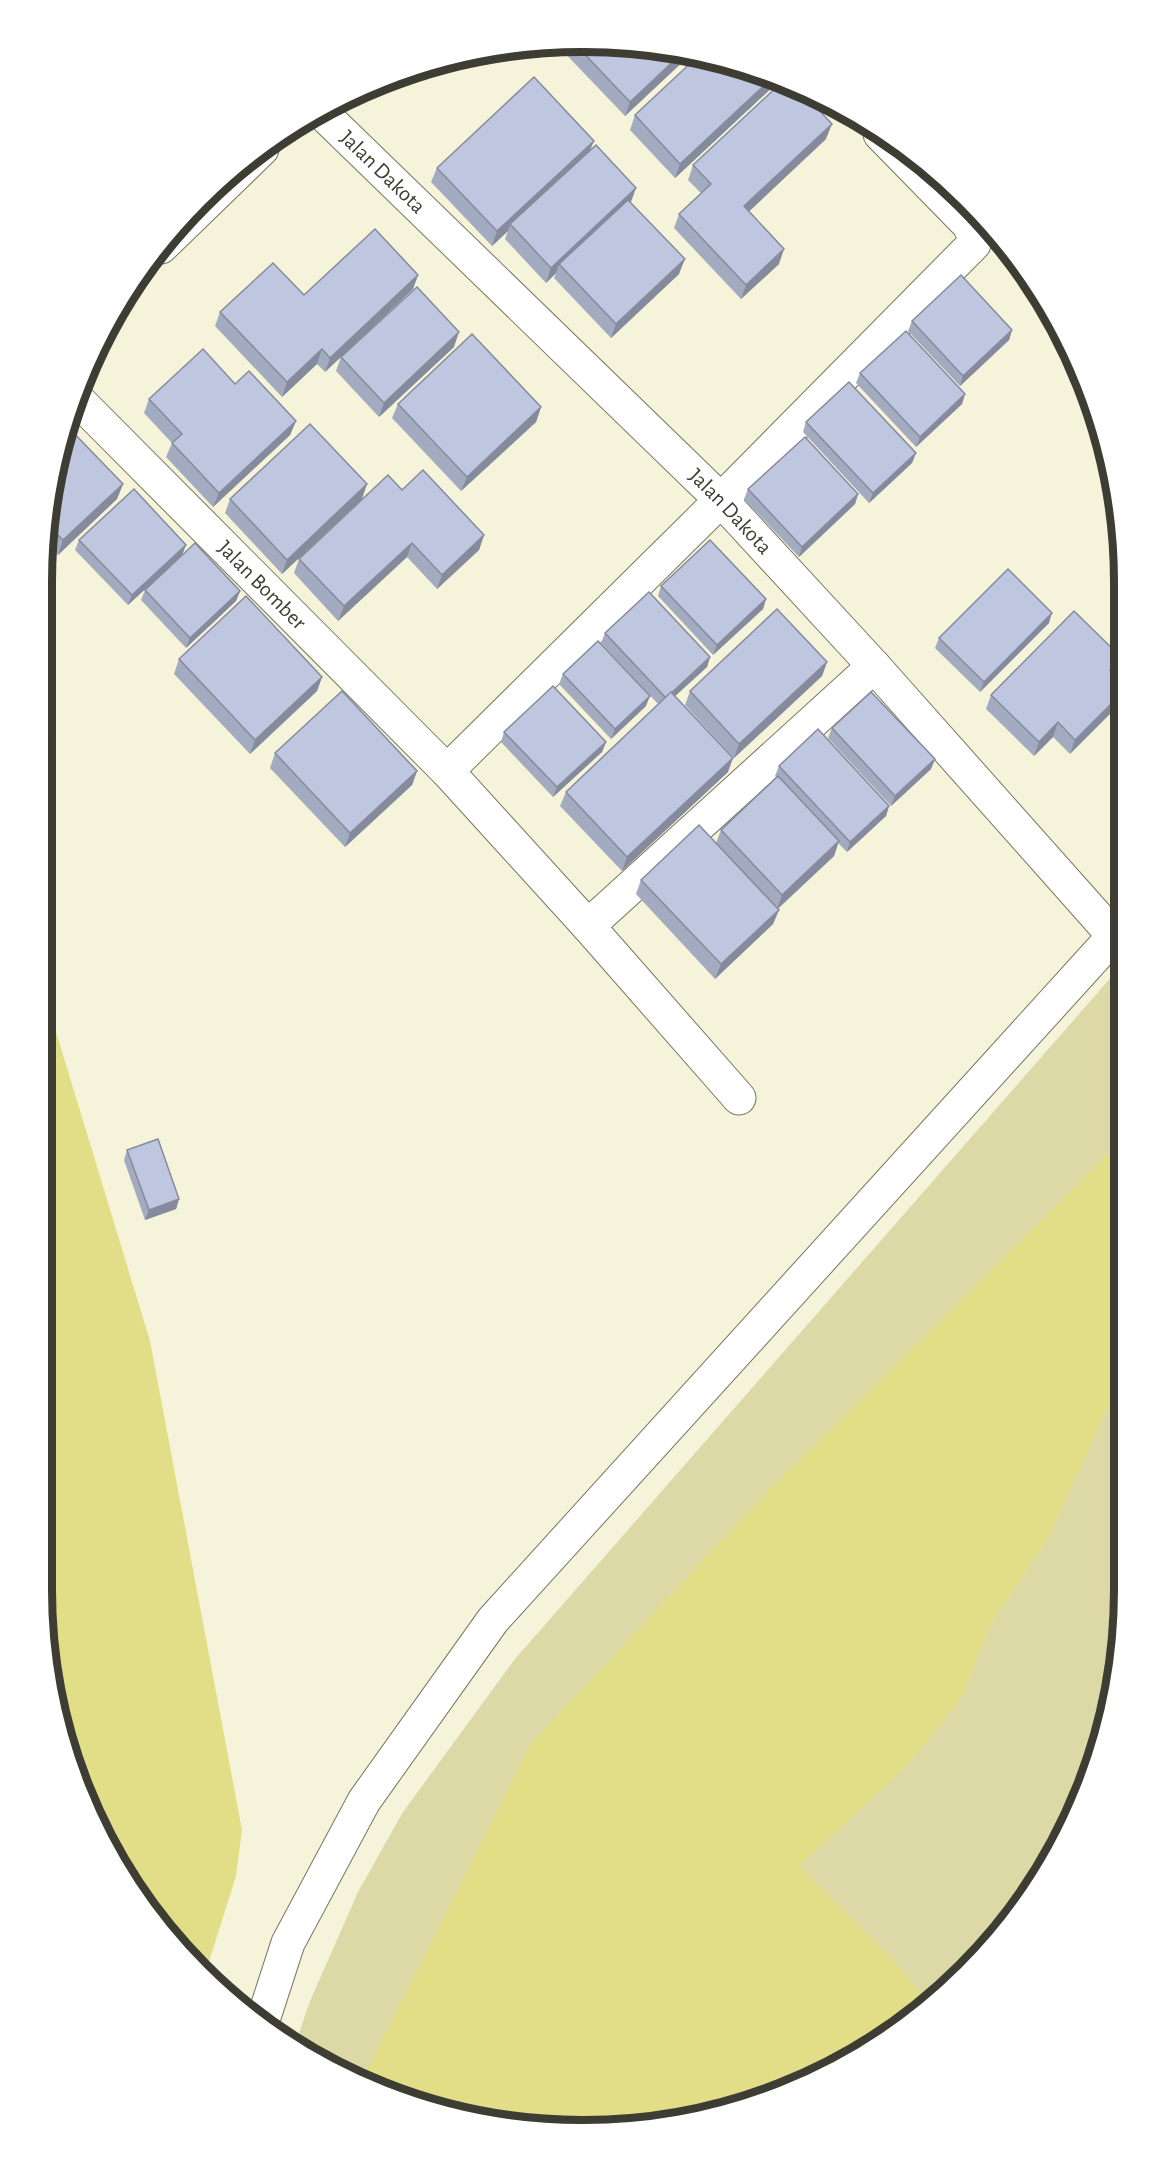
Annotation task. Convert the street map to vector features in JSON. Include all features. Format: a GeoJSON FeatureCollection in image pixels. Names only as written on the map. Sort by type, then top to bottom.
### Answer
{"type":"FeatureCollection","features":[{"type":"Feature","properties":{"kind":"lane","name":"Jalan Dakota"},"geometry":{"type":"LineString","coordinates":[[328,119],[720,500],[1114,929]]}},
{"type":"Feature","properties":{"kind":"lane"},"geometry":{"type":"LineString","coordinates":[[447,771],[974,244],[969,225],[913,168]]}},
{"type":"Feature","properties":{"kind":"lane","name":"Jalan Bomber"},"geometry":{"type":"LineString","coordinates":[[83,405],[447,771],[588,926],[739,1098]]}},
{"type":"Feature","properties":{"kind":"lane"},"geometry":{"type":"LineString","coordinates":[[588,926],[874,666]]}},
{"type":"Feature","properties":{"kind":"lane"},"geometry":{"type":"LineString","coordinates":[[264,2013],[288,1943],[364,1801],[493,1620],[1114,935]]}},
{"type":"Feature","properties":{"kind":"shaded area"},"geometry":{"type":"Polygon","coordinates":[[[1114,974],[1114,1589],[1109,1658],[1095,1726],[1085,1760],[1059,1824],[1024,1884],[982,1939],[933,1988],[906,2010],[878,2030],[818,2065],[754,2091],[686,2109],[652,2115],[583,2120],[514,2115],[480,2109],[412,2091],[380,2079],[318,2048],[298,2036],[310,2001],[358,1892],[403,1812],[515,1659],[1114,974]]]}},
{"type":"Feature","properties":{"kind":"shaded area"},"geometry":{"type":"Polygon","coordinates":[[[52,1019],[150,1341],[242,1830],[236,1876],[208,1964],[162,1912],[142,1884],[107,1824],[81,1760],[63,1692],[57,1658],[52,1589],[52,1019]]]}},
{"type":"Feature","properties":{"kind":"shaded area"},"geometry":{"type":"Polygon","coordinates":[[[1114,1148],[1114,1393],[1049,1537],[991,1624],[962,1697],[907,1766],[799,1866],[890,1957],[924,1996],[878,2030],[818,2065],[754,2091],[686,2109],[652,2115],[583,2120],[514,2115],[446,2101],[412,2091],[366,2073],[530,1745],[761,1498],[1114,1148]]]}},
{"type":"Feature","properties":{"kind":"building"},"geometry":{"type":"Polygon","coordinates":[[[583,52],[674,61],[630,102],[583,52]]]}},
{"type":"Feature","properties":{"kind":"building"},"geometry":{"type":"Polygon","coordinates":[[[690,64],[765,85],[680,164],[635,115],[690,64]]]}},
{"type":"Feature","properties":{"kind":"building"},"geometry":{"type":"Polygon","coordinates":[[[534,77],[594,141],[497,231],[437,168],[534,77]]]}},
{"type":"Feature","properties":{"kind":"building"},"geometry":{"type":"Polygon","coordinates":[[[775,89],[815,106],[832,124],[744,206],[784,249],[746,285],[679,214],[711,184],[693,165],[775,89]]]}},
{"type":"Feature","properties":{"kind":"building"},"geometry":{"type":"Polygon","coordinates":[[[596,145],[636,188],[551,268],[510,224],[596,145]]]}},
{"type":"Feature","properties":{"kind":"building"},"geometry":{"type":"Polygon","coordinates":[[[628,200],[685,259],[616,324],[559,264],[628,200]]]}},
{"type":"Feature","properties":{"kind":"building"},"geometry":{"type":"Polygon","coordinates":[[[375,229],[418,275],[330,358],[322,349],[287,382],[220,312],[273,263],[304,295],[375,229]]]}},
{"type":"Feature","properties":{"kind":"building"},"geometry":{"type":"Polygon","coordinates":[[[961,275],[1012,330],[963,376],[912,321],[961,275]]]}},
{"type":"Feature","properties":{"kind":"building"},"geometry":{"type":"Polygon","coordinates":[[[417,287],[459,332],[384,403],[341,357],[417,287]]]}},
{"type":"Feature","properties":{"kind":"building"},"geometry":{"type":"Polygon","coordinates":[[[906,331],[965,394],[920,437],[860,373],[906,331]]]}},
{"type":"Feature","properties":{"kind":"building"},"geometry":{"type":"Polygon","coordinates":[[[472,334],[541,407],[467,477],[398,404],[472,334]]]}},
{"type":"Feature","properties":{"kind":"building"},"geometry":{"type":"Polygon","coordinates":[[[203,349],[235,384],[249,371],[296,421],[219,493],[172,443],[182,434],[149,399],[203,349]]]}},
{"type":"Feature","properties":{"kind":"building"},"geometry":{"type":"Polygon","coordinates":[[[849,382],[916,453],[873,493],[806,422],[849,382]]]}},
{"type":"Feature","properties":{"kind":"building"},"geometry":{"type":"Polygon","coordinates":[[[310,424],[367,484],[287,560],[230,499],[310,424]]]}},
{"type":"Feature","properties":{"kind":"building"},"geometry":{"type":"Polygon","coordinates":[[[75,434],[123,484],[63,540],[55,532],[57,514],[75,434]]]}},
{"type":"Feature","properties":{"kind":"building"},"geometry":{"type":"Polygon","coordinates":[[[805,437],[858,494],[802,547],[748,489],[805,437]]]}},
{"type":"Feature","properties":{"kind":"building"},"geometry":{"type":"Polygon","coordinates":[[[423,470],[484,535],[442,575],[412,543],[344,606],[299,559],[388,475],[402,490],[423,470]]]}},
{"type":"Feature","properties":{"kind":"building"},"geometry":{"type":"Polygon","coordinates":[[[134,489],[186,545],[132,595],[79,540],[134,489]]]}},
{"type":"Feature","properties":{"kind":"building"},"geometry":{"type":"Polygon","coordinates":[[[710,540],[766,599],[717,645],[661,586],[710,540]]]}},
{"type":"Feature","properties":{"kind":"building"},"geometry":{"type":"Polygon","coordinates":[[[195,543],[240,591],[190,638],[145,590],[195,543]]]}},
{"type":"Feature","properties":{"kind":"building"},"geometry":{"type":"Polygon","coordinates":[[[1008,569],[1052,613],[984,682],[939,638],[1008,569]]]}},
{"type":"Feature","properties":{"kind":"building"},"geometry":{"type":"Polygon","coordinates":[[[649,592],[710,657],[666,698],[605,633],[649,592]]]}},
{"type":"Feature","properties":{"kind":"building"},"geometry":{"type":"Polygon","coordinates":[[[246,596],[322,677],[255,740],[179,659],[246,596]]]}},
{"type":"Feature","properties":{"kind":"building"},"geometry":{"type":"Polygon","coordinates":[[[777,609],[827,662],[739,744],[690,691],[777,609]]]}},
{"type":"Feature","properties":{"kind":"building"},"geometry":{"type":"Polygon","coordinates":[[[1074,611],[1114,650],[1114,666],[1110,670],[1114,674],[1114,701],[1075,740],[1058,722],[1039,742],[991,695],[1074,611]]]}},
{"type":"Feature","properties":{"kind":"building"},"geometry":{"type":"Polygon","coordinates":[[[598,641],[650,696],[615,729],[563,674],[598,641]]]}},
{"type":"Feature","properties":{"kind":"building"},"geometry":{"type":"Polygon","coordinates":[[[553,686],[606,742],[557,787],[504,732],[553,686]]]}},
{"type":"Feature","properties":{"kind":"building"},"geometry":{"type":"Polygon","coordinates":[[[342,691],[417,771],[350,833],[275,753],[342,691]]]}},
{"type":"Feature","properties":{"kind":"building"},"geometry":{"type":"Polygon","coordinates":[[[671,692],[733,758],[627,857],[566,792],[671,692]]]}},
{"type":"Feature","properties":{"kind":"building"},"geometry":{"type":"Polygon","coordinates":[[[871,692],[935,759],[895,796],[832,728],[871,692]]]}},
{"type":"Feature","properties":{"kind":"building"},"geometry":{"type":"Polygon","coordinates":[[[818,729],[889,806],[850,842],[779,766],[818,729]]]}},
{"type":"Feature","properties":{"kind":"building"},"geometry":{"type":"Polygon","coordinates":[[[778,776],[839,841],[782,895],[721,830],[778,776]]]}},
{"type":"Feature","properties":{"kind":"building"},"geometry":{"type":"Polygon","coordinates":[[[699,825],[779,910],[721,964],[641,880],[699,825]]]}},
{"type":"Feature","properties":{"kind":"building"},"geometry":{"type":"Polygon","coordinates":[[[158,1139],[179,1199],[149,1210],[127,1150],[158,1139]]]}}]}
